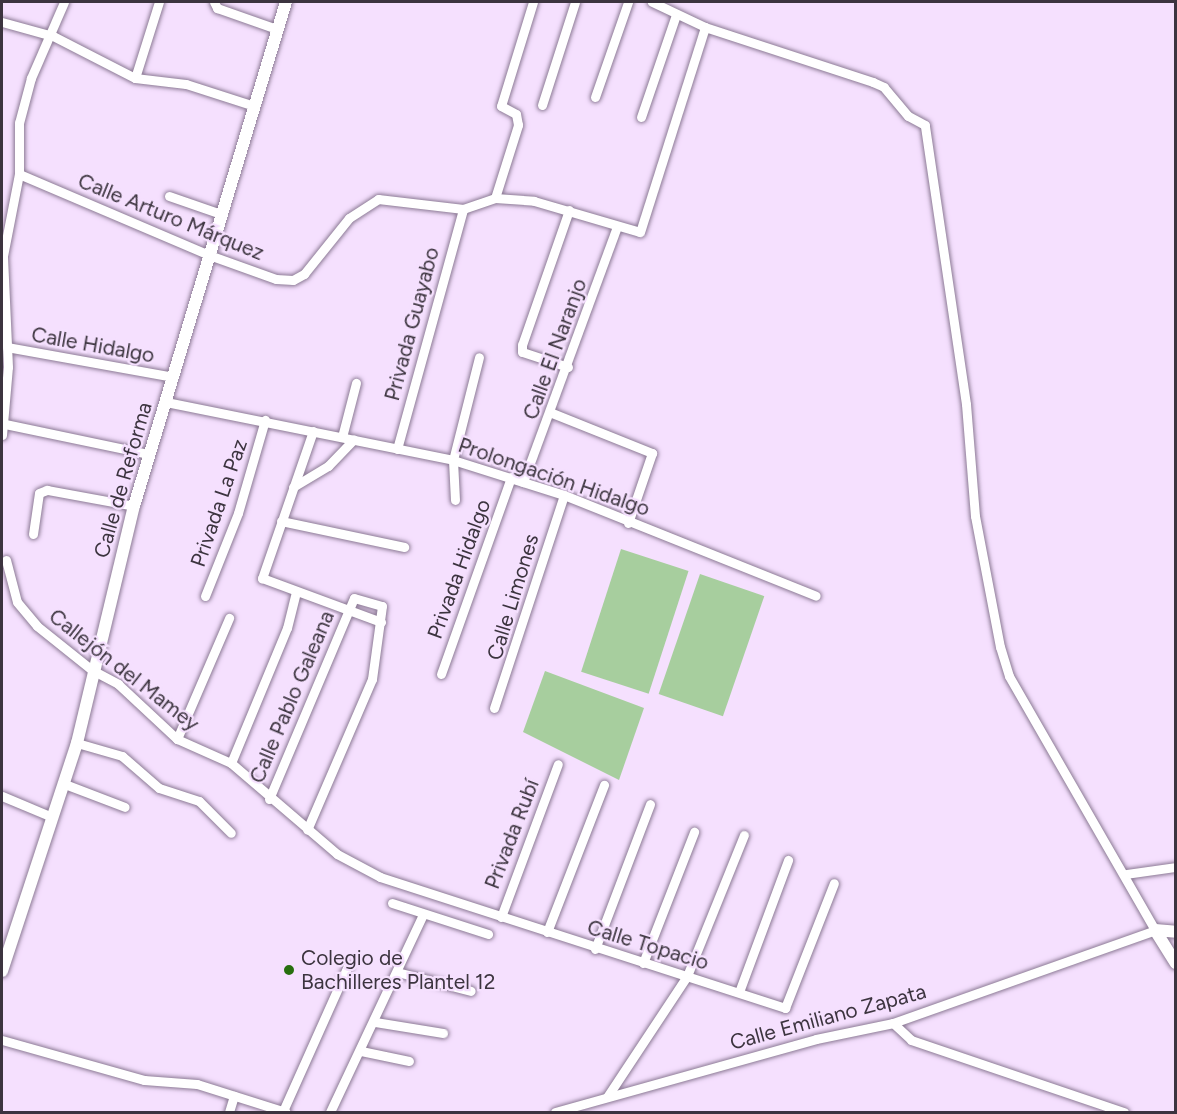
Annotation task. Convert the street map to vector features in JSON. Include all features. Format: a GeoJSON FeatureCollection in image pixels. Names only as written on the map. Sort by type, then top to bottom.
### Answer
{"type":"FeatureCollection","features":[{"type":"Feature","properties":{"kind":"main road","name":"Calle de Reforma"},"geometry":{"type":"LineString","coordinates":[[2,971],[4,954],[77,743],[92,670],[134,506],[286,2]]}},
{"type":"Feature","properties":{"kind":"main road","name":"Calle Emiliano Zapata"},"geometry":{"type":"LineString","coordinates":[[1155,930],[1176,932]]}},
{"type":"Feature","properties":{"kind":"main road"},"geometry":{"type":"LineString","coordinates":[[1155,930],[1176,963]]}},
{"type":"Feature","properties":{"kind":"street"},"geometry":{"type":"LineString","coordinates":[[2,435],[5,424],[7,347],[3,312],[3,256],[19,174],[19,123],[31,78],[53,36],[64,2]]}},
{"type":"Feature","properties":{"kind":"street"},"geometry":{"type":"LineString","coordinates":[[135,78],[159,2]]}},
{"type":"Feature","properties":{"kind":"street"},"geometry":{"type":"LineString","coordinates":[[214,2],[217,8],[277,29]]}},
{"type":"Feature","properties":{"kind":"street"},"geometry":{"type":"LineString","coordinates":[[495,198],[518,125],[516,114],[501,106],[533,2]]}},
{"type":"Feature","properties":{"kind":"street"},"geometry":{"type":"LineString","coordinates":[[542,105],[575,2]]}},
{"type":"Feature","properties":{"kind":"street"},"geometry":{"type":"LineString","coordinates":[[595,97],[628,2]]}},
{"type":"Feature","properties":{"kind":"street"},"geometry":{"type":"LineString","coordinates":[[652,2],[705,27],[873,82],[884,87],[908,116],[925,125],[966,404],[975,516],[1000,647],[1009,676],[1125,873],[1155,930]]}},
{"type":"Feature","properties":{"kind":"street"},"geometry":{"type":"LineString","coordinates":[[641,117],[676,15]]}},
{"type":"Feature","properties":{"kind":"street"},"geometry":{"type":"LineString","coordinates":[[2,22],[53,36],[135,78],[186,84],[254,106]]}},
{"type":"Feature","properties":{"kind":"street","name":"Calle Arturo Márquez"},"geometry":{"type":"LineString","coordinates":[[19,174],[209,255],[276,279],[293,280],[304,274],[349,218],[378,199],[463,209],[495,198],[534,201],[640,232],[705,27]]}},
{"type":"Feature","properties":{"kind":"street"},"geometry":{"type":"LineString","coordinates":[[169,196],[221,214]]}},
{"type":"Feature","properties":{"kind":"street","name":"Privada Guayabo"},"geometry":{"type":"LineString","coordinates":[[397,449],[463,209]]}},
{"type":"Feature","properties":{"kind":"street"},"geometry":{"type":"LineString","coordinates":[[568,367],[522,352],[522,345],[569,210]]}},
{"type":"Feature","properties":{"kind":"street","name":"Calle El Naranjo"},"geometry":{"type":"LineString","coordinates":[[523,482],[552,413],[617,227]]}},
{"type":"Feature","properties":{"kind":"street","name":"Calle Hidalgo"},"geometry":{"type":"LineString","coordinates":[[7,347],[173,377]]}},
{"type":"Feature","properties":{"kind":"street"},"geometry":{"type":"LineString","coordinates":[[455,500],[453,459],[479,357]]}},
{"type":"Feature","properties":{"kind":"street"},"geometry":{"type":"LineString","coordinates":[[342,437],[356,384]]}},
{"type":"Feature","properties":{"kind":"street","name":"Prolongación Hidalgo"},"geometry":{"type":"LineString","coordinates":[[166,402],[453,459],[564,495],[628,523],[816,596]]}},
{"type":"Feature","properties":{"kind":"street"},"geometry":{"type":"LineString","coordinates":[[552,413],[652,453],[628,523]]}},
{"type":"Feature","properties":{"kind":"street","name":"Privada La Paz"},"geometry":{"type":"LineString","coordinates":[[205,597],[238,513],[265,420]]}},
{"type":"Feature","properties":{"kind":"street"},"geometry":{"type":"LineString","coordinates":[[5,424],[149,454]]}},
{"type":"Feature","properties":{"kind":"street"},"geometry":{"type":"LineString","coordinates":[[307,830],[372,679],[381,622],[262,578],[313,431]]}},
{"type":"Feature","properties":{"kind":"street"},"geometry":{"type":"LineString","coordinates":[[293,487],[328,466],[354,440]]}},
{"type":"Feature","properties":{"kind":"street","name":"Privada Hidalgo"},"geometry":{"type":"LineString","coordinates":[[441,674],[511,477]]}},
{"type":"Feature","properties":{"kind":"street"},"geometry":{"type":"LineString","coordinates":[[33,534],[39,493],[46,490],[134,506]]}},
{"type":"Feature","properties":{"kind":"street","name":"Calle Limones"},"geometry":{"type":"LineString","coordinates":[[494,708],[564,495]]}},
{"type":"Feature","properties":{"kind":"street"},"geometry":{"type":"LineString","coordinates":[[281,521],[404,547]]}},
{"type":"Feature","properties":{"kind":"street","name":"Callejón del Mamey"},"geometry":{"type":"LineString","coordinates":[[6,560],[17,602],[37,626],[92,670],[118,684],[177,739],[231,763],[269,799],[337,854],[380,877],[501,917]]}},
{"type":"Feature","properties":{"kind":"street"},"geometry":{"type":"LineString","coordinates":[[231,763],[287,628],[296,591]]}},
{"type":"Feature","properties":{"kind":"street","name":"Calle Pablo Galeana"},"geometry":{"type":"LineString","coordinates":[[269,799],[354,598],[382,606],[381,622]]}},
{"type":"Feature","properties":{"kind":"street"},"geometry":{"type":"LineString","coordinates":[[177,739],[229,618]]}},
{"type":"Feature","properties":{"kind":"street"},"geometry":{"type":"LineString","coordinates":[[77,743],[122,756],[159,788],[199,801],[231,833]]}},
{"type":"Feature","properties":{"kind":"street","name":"Privada Rubí"},"geometry":{"type":"LineString","coordinates":[[501,917],[558,764]]}},
{"type":"Feature","properties":{"kind":"street"},"geometry":{"type":"LineString","coordinates":[[63,783],[125,807]]}},
{"type":"Feature","properties":{"kind":"street"},"geometry":{"type":"LineString","coordinates":[[547,932],[604,785]]}},
{"type":"Feature","properties":{"kind":"street"},"geometry":{"type":"LineString","coordinates":[[2,796],[52,817]]}},
{"type":"Feature","properties":{"kind":"street"},"geometry":{"type":"LineString","coordinates":[[595,949],[650,804]]}},
{"type":"Feature","properties":{"kind":"street"},"geometry":{"type":"LineString","coordinates":[[643,963],[694,832]]}},
{"type":"Feature","properties":{"kind":"street"},"geometry":{"type":"LineString","coordinates":[[607,1096],[687,976],[744,835]]}},
{"type":"Feature","properties":{"kind":"street"},"geometry":{"type":"LineString","coordinates":[[739,992],[788,860]]}},
{"type":"Feature","properties":{"kind":"street"},"geometry":{"type":"LineString","coordinates":[[1125,873],[1176,867]]}},
{"type":"Feature","properties":{"kind":"street","name":"Calle Topacio"},"geometry":{"type":"LineString","coordinates":[[501,917],[785,1008],[834,883]]}},
{"type":"Feature","properties":{"kind":"street"},"geometry":{"type":"LineString","coordinates":[[392,903],[488,933]]}},
{"type":"Feature","properties":{"kind":"street"},"geometry":{"type":"LineString","coordinates":[[330,1113],[375,1022],[423,914]]}},
{"type":"Feature","properties":{"kind":"street","name":"Calle Emiliano Zapata"},"geometry":{"type":"LineString","coordinates":[[555,1113],[607,1096],[894,1023],[1155,930]]}},
{"type":"Feature","properties":{"kind":"street"},"geometry":{"type":"LineString","coordinates":[[2,1041],[144,1080],[197,1084],[284,1112],[348,966]]}},
{"type":"Feature","properties":{"kind":"street"},"geometry":{"type":"LineString","coordinates":[[397,972],[471,991]]}},
{"type":"Feature","properties":{"kind":"street"},"geometry":{"type":"LineString","coordinates":[[375,1022],[443,1033]]}},
{"type":"Feature","properties":{"kind":"street"},"geometry":{"type":"LineString","coordinates":[[894,1023],[910,1040],[1124,1113]]}},
{"type":"Feature","properties":{"kind":"street"},"geometry":{"type":"LineString","coordinates":[[360,1051],[409,1061]]}},
{"type":"Feature","properties":{"kind":"street"},"geometry":{"type":"LineString","coordinates":[[229,1113],[234,1096]]}},
{"type":"Feature","properties":{"kind":"green space"},"geometry":{"type":"Polygon","coordinates":[[[621,549],[689,571],[649,694],[581,672],[621,549]]]}},
{"type":"Feature","properties":{"kind":"green space"},"geometry":{"type":"Polygon","coordinates":[[[700,574],[764,596],[723,716],[659,694],[700,574]]]}},
{"type":"Feature","properties":{"kind":"green space"},"geometry":{"type":"Polygon","coordinates":[[[545,671],[644,708],[619,780],[523,732],[545,671]]]}},
{"type":"Feature","properties":{"kind":"place","name":"Colegio de Bachilleres Plantel 12"},"geometry":{"type":"Point","coordinates":[289,970]}}]}
